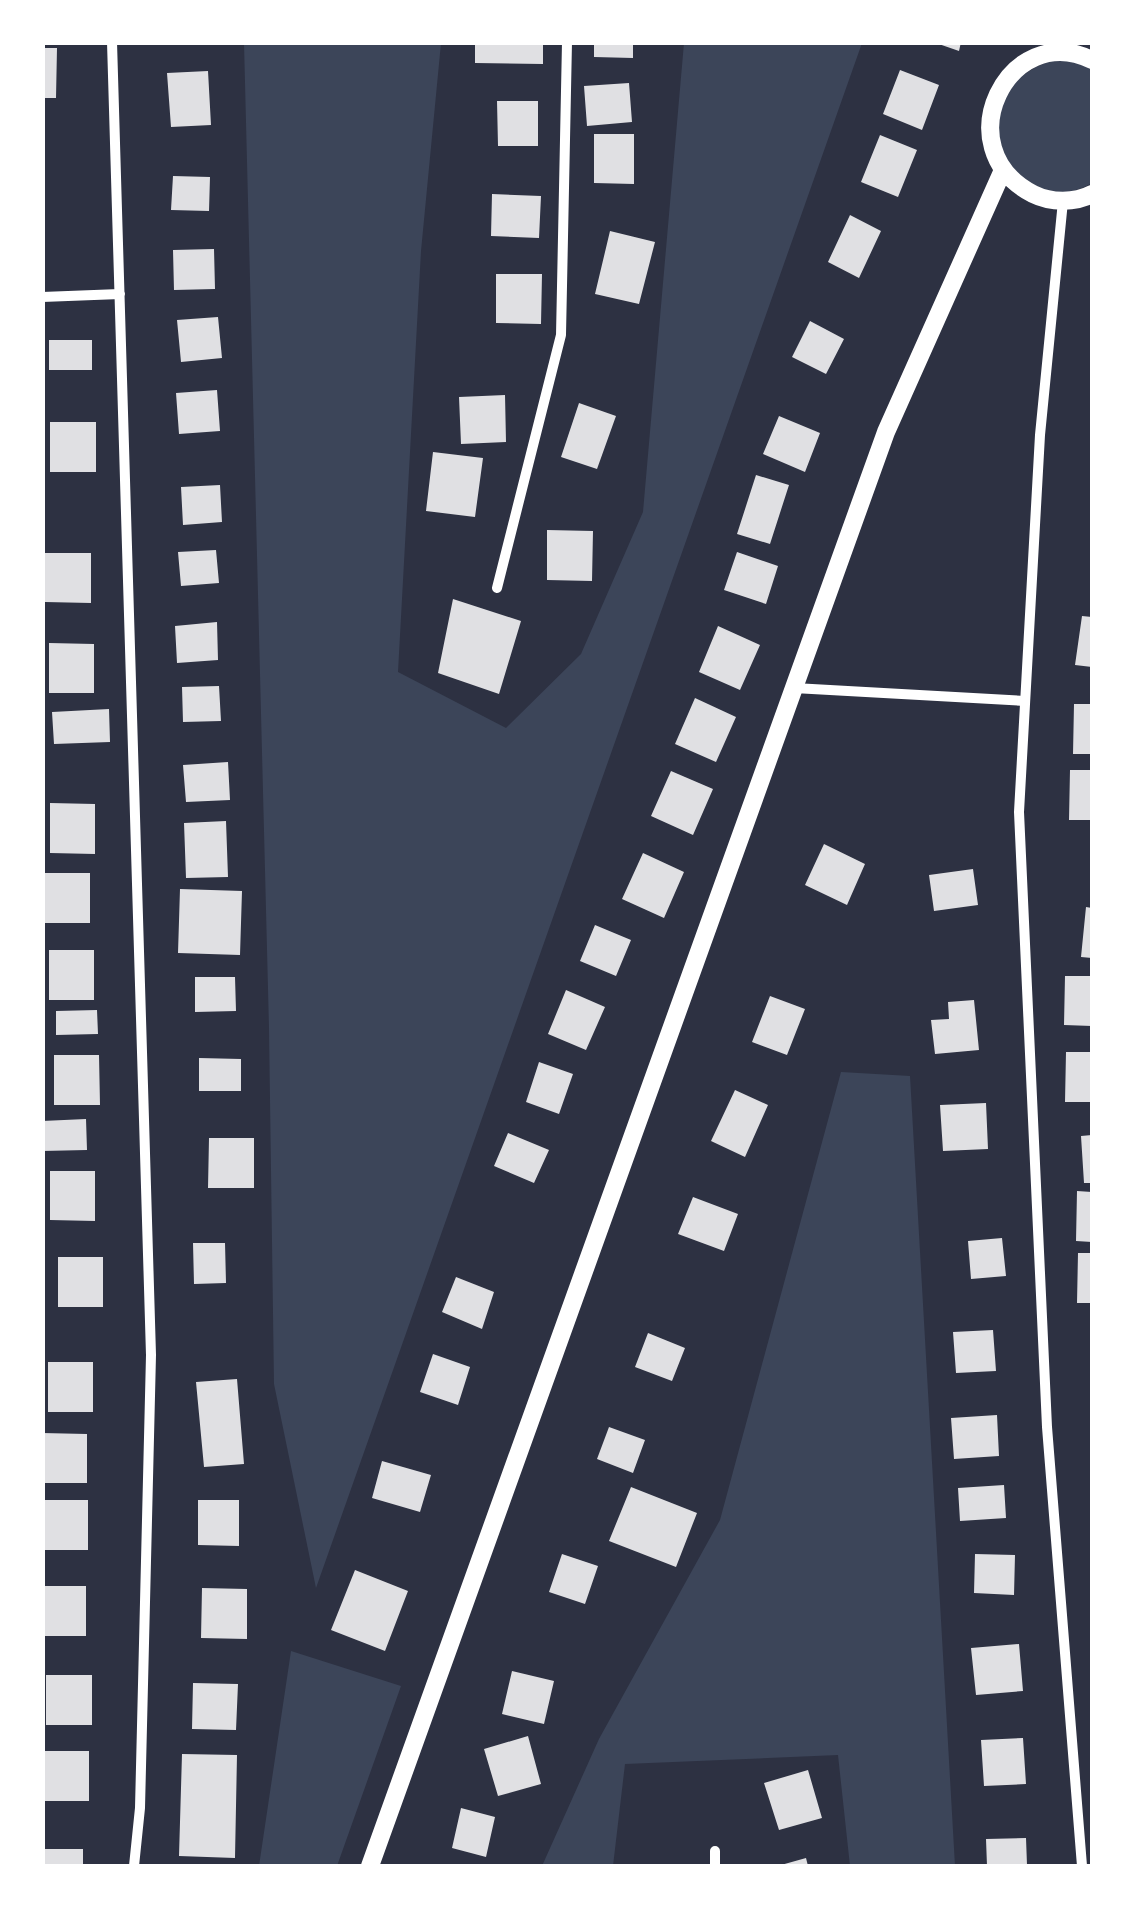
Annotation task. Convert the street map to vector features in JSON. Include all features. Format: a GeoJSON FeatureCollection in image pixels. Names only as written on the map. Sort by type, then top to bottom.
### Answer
{"type":"FeatureCollection","features":[{"type":"Feature","properties":{"kind":"street"},"geometry":{"type":"LineString","coordinates":[[112,42],[151,1354],[140,1808],[134,1866]]}},
{"type":"Feature","properties":{"kind":"street"},"geometry":{"type":"LineString","coordinates":[[497,588],[561,335],[567,42]]}},
{"type":"Feature","properties":{"kind":"street"},"geometry":{"type":"LineString","coordinates":[[1092,60],[1064,53],[1040,56],[1020,66],[993,103],[989,126],[993,149],[1003,170],[1029,192],[1062,201],[1092,194]]}},
{"type":"Feature","properties":{"kind":"street"},"geometry":{"type":"LineString","coordinates":[[370,1866],[886,432],[1003,170]]}},
{"type":"Feature","properties":{"kind":"street"},"geometry":{"type":"LineString","coordinates":[[1062,201],[1040,435],[1019,812],[1045,1388],[1082,1866]]}},
{"type":"Feature","properties":{"kind":"street"},"geometry":{"type":"LineString","coordinates":[[42,297],[120,294]]}},
{"type":"Feature","properties":{"kind":"street"},"geometry":{"type":"LineString","coordinates":[[794,688],[1026,700]]}},
{"type":"Feature","properties":{"kind":"street"},"geometry":{"type":"LineString","coordinates":[[715,1852],[716,1866]]}},
{"type":"Feature","properties":{"kind":"shaded area"},"geometry":{"type":"Polygon","coordinates":[[[244,43],[441,43],[421,251],[398,672],[506,728],[581,654],[643,512],[684,43],[862,43],[316,1588],[274,1384],[244,43]]]}},
{"type":"Feature","properties":{"kind":"shaded area"},"geometry":{"type":"Polygon","coordinates":[[[1051,61],[1072,61],[1092,68],[1092,183],[1077,190],[1050,191],[1038,187],[995,149],[998,119],[1007,94],[1024,75],[1051,61]]]}},
{"type":"Feature","properties":{"kind":"shaded area"},"geometry":{"type":"Polygon","coordinates":[[[841,1072],[910,1076],[955,1866],[850,1866],[838,1755],[625,1764],[613,1866],[542,1866],[599,1739],[720,1520],[841,1072]]]}},
{"type":"Feature","properties":{"kind":"shaded area"},"geometry":{"type":"Polygon","coordinates":[[[291,1651],[401,1686],[337,1866],[259,1866],[291,1651]]]}},
{"type":"Feature","properties":{"kind":"building"},"geometry":{"type":"Polygon","coordinates":[[[475,42],[543,42],[543,64],[475,63],[475,42]]]}},
{"type":"Feature","properties":{"kind":"building"},"geometry":{"type":"Polygon","coordinates":[[[594,42],[633,42],[633,58],[594,57],[594,42]]]}},
{"type":"Feature","properties":{"kind":"building"},"geometry":{"type":"Polygon","coordinates":[[[933,42],[961,42],[959,51],[933,42]]]}},
{"type":"Feature","properties":{"kind":"building"},"geometry":{"type":"Polygon","coordinates":[[[42,48],[57,48],[56,98],[42,98],[42,48]]]}},
{"type":"Feature","properties":{"kind":"building"},"geometry":{"type":"Polygon","coordinates":[[[900,70],[939,85],[922,130],[883,114],[900,70]]]}},
{"type":"Feature","properties":{"kind":"building"},"geometry":{"type":"Polygon","coordinates":[[[208,71],[211,125],[171,127],[167,73],[208,71]]]}},
{"type":"Feature","properties":{"kind":"building"},"geometry":{"type":"Polygon","coordinates":[[[629,83],[632,122],[587,126],[584,86],[629,83]]]}},
{"type":"Feature","properties":{"kind":"building"},"geometry":{"type":"Polygon","coordinates":[[[497,101],[538,101],[538,146],[498,146],[497,101]]]}},
{"type":"Feature","properties":{"kind":"building"},"geometry":{"type":"Polygon","coordinates":[[[594,134],[634,134],[634,184],[594,183],[594,134]]]}},
{"type":"Feature","properties":{"kind":"building"},"geometry":{"type":"Polygon","coordinates":[[[880,135],[917,150],[898,197],[861,182],[880,135]]]}},
{"type":"Feature","properties":{"kind":"building"},"geometry":{"type":"Polygon","coordinates":[[[173,176],[210,177],[209,211],[171,210],[173,176]]]}},
{"type":"Feature","properties":{"kind":"building"},"geometry":{"type":"Polygon","coordinates":[[[492,194],[541,196],[539,238],[491,236],[492,194]]]}},
{"type":"Feature","properties":{"kind":"building"},"geometry":{"type":"Polygon","coordinates":[[[850,215],[881,231],[859,278],[828,262],[850,215]]]}},
{"type":"Feature","properties":{"kind":"building"},"geometry":{"type":"Polygon","coordinates":[[[610,231],[655,242],[639,304],[595,294],[610,231]]]}},
{"type":"Feature","properties":{"kind":"building"},"geometry":{"type":"Polygon","coordinates":[[[214,249],[215,289],[174,290],[173,250],[214,249]]]}},
{"type":"Feature","properties":{"kind":"building"},"geometry":{"type":"Polygon","coordinates":[[[496,274],[542,274],[541,324],[496,323],[496,274]]]}},
{"type":"Feature","properties":{"kind":"building"},"geometry":{"type":"Polygon","coordinates":[[[218,317],[222,358],[181,362],[177,320],[218,317]]]}},
{"type":"Feature","properties":{"kind":"building"},"geometry":{"type":"Polygon","coordinates":[[[810,321],[844,339],[826,374],[792,357],[810,321]]]}},
{"type":"Feature","properties":{"kind":"building"},"geometry":{"type":"Polygon","coordinates":[[[49,340],[92,340],[92,370],[49,370],[49,340]]]}},
{"type":"Feature","properties":{"kind":"building"},"geometry":{"type":"Polygon","coordinates":[[[217,390],[220,431],[179,434],[176,393],[217,390]]]}},
{"type":"Feature","properties":{"kind":"building"},"geometry":{"type":"Polygon","coordinates":[[[505,395],[506,442],[461,444],[459,397],[505,395]]]}},
{"type":"Feature","properties":{"kind":"building"},"geometry":{"type":"Polygon","coordinates":[[[579,403],[616,416],[597,469],[561,457],[579,403]]]}},
{"type":"Feature","properties":{"kind":"building"},"geometry":{"type":"Polygon","coordinates":[[[779,416],[820,433],[805,472],[763,454],[779,416]]]}},
{"type":"Feature","properties":{"kind":"building"},"geometry":{"type":"Polygon","coordinates":[[[50,422],[96,422],[96,472],[50,472],[50,422]]]}},
{"type":"Feature","properties":{"kind":"building"},"geometry":{"type":"Polygon","coordinates":[[[433,452],[483,458],[475,517],[426,511],[433,452]]]}},
{"type":"Feature","properties":{"kind":"building"},"geometry":{"type":"Polygon","coordinates":[[[756,475],[789,485],[770,544],[737,534],[756,475]]]}},
{"type":"Feature","properties":{"kind":"building"},"geometry":{"type":"Polygon","coordinates":[[[220,485],[222,522],[183,525],[181,487],[220,485]]]}},
{"type":"Feature","properties":{"kind":"building"},"geometry":{"type":"Polygon","coordinates":[[[547,530],[593,531],[592,581],[547,580],[547,530]]]}},
{"type":"Feature","properties":{"kind":"building"},"geometry":{"type":"Polygon","coordinates":[[[216,550],[219,583],[181,586],[178,552],[216,550]]]}},
{"type":"Feature","properties":{"kind":"building"},"geometry":{"type":"Polygon","coordinates":[[[737,552],[778,566],[766,604],[724,590],[737,552]]]}},
{"type":"Feature","properties":{"kind":"building"},"geometry":{"type":"Polygon","coordinates":[[[45,553],[91,553],[91,603],[45,602],[45,553]]]}},
{"type":"Feature","properties":{"kind":"building"},"geometry":{"type":"Polygon","coordinates":[[[453,599],[521,621],[499,694],[438,673],[453,599]]]}},
{"type":"Feature","properties":{"kind":"building"},"geometry":{"type":"Polygon","coordinates":[[[1082,616],[1092,617],[1092,667],[1075,665],[1082,616]]]}},
{"type":"Feature","properties":{"kind":"building"},"geometry":{"type":"Polygon","coordinates":[[[217,622],[218,660],[177,663],[175,626],[217,622]]]}},
{"type":"Feature","properties":{"kind":"building"},"geometry":{"type":"Polygon","coordinates":[[[718,626],[760,645],[740,690],[699,672],[718,626]]]}},
{"type":"Feature","properties":{"kind":"building"},"geometry":{"type":"Polygon","coordinates":[[[49,643],[94,644],[94,693],[49,693],[49,643]]]}},
{"type":"Feature","properties":{"kind":"building"},"geometry":{"type":"Polygon","coordinates":[[[219,686],[221,721],[183,722],[182,687],[219,686]]]}},
{"type":"Feature","properties":{"kind":"building"},"geometry":{"type":"Polygon","coordinates":[[[695,698],[736,717],[716,762],[675,744],[695,698]]]}},
{"type":"Feature","properties":{"kind":"building"},"geometry":{"type":"Polygon","coordinates":[[[1074,704],[1092,704],[1092,754],[1073,754],[1074,704]]]}},
{"type":"Feature","properties":{"kind":"building"},"geometry":{"type":"Polygon","coordinates":[[[109,709],[110,742],[54,744],[52,712],[109,709]]]}},
{"type":"Feature","properties":{"kind":"building"},"geometry":{"type":"Polygon","coordinates":[[[228,762],[230,800],[186,802],[183,765],[228,762]]]}},
{"type":"Feature","properties":{"kind":"building"},"geometry":{"type":"Polygon","coordinates":[[[1070,770],[1092,770],[1092,820],[1069,820],[1070,770]]]}},
{"type":"Feature","properties":{"kind":"building"},"geometry":{"type":"Polygon","coordinates":[[[671,771],[713,789],[693,835],[651,816],[671,771]]]}},
{"type":"Feature","properties":{"kind":"building"},"geometry":{"type":"Polygon","coordinates":[[[50,803],[95,804],[95,854],[50,853],[50,803]]]}},
{"type":"Feature","properties":{"kind":"building"},"geometry":{"type":"Polygon","coordinates":[[[226,821],[228,877],[186,878],[184,823],[226,821]]]}},
{"type":"Feature","properties":{"kind":"building"},"geometry":{"type":"Polygon","coordinates":[[[824,844],[865,864],[847,905],[805,885],[824,844]]]}},
{"type":"Feature","properties":{"kind":"building"},"geometry":{"type":"Polygon","coordinates":[[[643,853],[684,872],[664,918],[622,899],[643,853]]]}},
{"type":"Feature","properties":{"kind":"building"},"geometry":{"type":"Polygon","coordinates":[[[973,869],[978,905],[934,911],[929,875],[973,869]]]}},
{"type":"Feature","properties":{"kind":"building"},"geometry":{"type":"Polygon","coordinates":[[[45,873],[90,873],[90,923],[45,923],[45,873]]]}},
{"type":"Feature","properties":{"kind":"building"},"geometry":{"type":"Polygon","coordinates":[[[180,889],[242,891],[240,955],[178,953],[180,889]]]}},
{"type":"Feature","properties":{"kind":"building"},"geometry":{"type":"Polygon","coordinates":[[[1086,907],[1092,908],[1092,958],[1081,957],[1086,907]]]}},
{"type":"Feature","properties":{"kind":"building"},"geometry":{"type":"Polygon","coordinates":[[[595,925],[631,940],[616,976],[580,961],[595,925]]]}},
{"type":"Feature","properties":{"kind":"building"},"geometry":{"type":"Polygon","coordinates":[[[49,950],[94,950],[94,1000],[49,1000],[49,950]]]}},
{"type":"Feature","properties":{"kind":"building"},"geometry":{"type":"Polygon","coordinates":[[[1065,976],[1092,976],[1092,1026],[1064,1025],[1065,976]]]}},
{"type":"Feature","properties":{"kind":"building"},"geometry":{"type":"Polygon","coordinates":[[[195,977],[235,977],[236,1011],[195,1012],[195,977]]]}},
{"type":"Feature","properties":{"kind":"building"},"geometry":{"type":"Polygon","coordinates":[[[566,990],[605,1007],[586,1050],[548,1034],[566,990]]]}},
{"type":"Feature","properties":{"kind":"building"},"geometry":{"type":"Polygon","coordinates":[[[770,996],[805,1009],[787,1055],[752,1042],[770,996]]]}},
{"type":"Feature","properties":{"kind":"building"},"geometry":{"type":"Polygon","coordinates":[[[974,1000],[979,1050],[935,1054],[931,1020],[949,1019],[948,1002],[974,1000]]]}},
{"type":"Feature","properties":{"kind":"building"},"geometry":{"type":"Polygon","coordinates":[[[97,1010],[98,1034],[56,1035],[56,1011],[97,1010]]]}},
{"type":"Feature","properties":{"kind":"building"},"geometry":{"type":"Polygon","coordinates":[[[1066,1052],[1092,1052],[1092,1102],[1065,1102],[1066,1052]]]}},
{"type":"Feature","properties":{"kind":"building"},"geometry":{"type":"Polygon","coordinates":[[[54,1055],[99,1055],[100,1105],[54,1105],[54,1055]]]}},
{"type":"Feature","properties":{"kind":"building"},"geometry":{"type":"Polygon","coordinates":[[[199,1058],[241,1059],[241,1091],[199,1091],[199,1058]]]}},
{"type":"Feature","properties":{"kind":"building"},"geometry":{"type":"Polygon","coordinates":[[[539,1062],[573,1074],[559,1114],[526,1102],[539,1062]]]}},
{"type":"Feature","properties":{"kind":"building"},"geometry":{"type":"Polygon","coordinates":[[[735,1090],[768,1105],[745,1157],[711,1141],[735,1090]]]}},
{"type":"Feature","properties":{"kind":"building"},"geometry":{"type":"Polygon","coordinates":[[[986,1103],[988,1149],[943,1151],[940,1105],[986,1103]]]}},
{"type":"Feature","properties":{"kind":"building"},"geometry":{"type":"Polygon","coordinates":[[[86,1119],[87,1150],[42,1151],[42,1121],[86,1119]]]}},
{"type":"Feature","properties":{"kind":"building"},"geometry":{"type":"Polygon","coordinates":[[[508,1133],[549,1150],[534,1183],[494,1166],[508,1133]]]}},
{"type":"Feature","properties":{"kind":"building"},"geometry":{"type":"Polygon","coordinates":[[[1092,1135],[1092,1183],[1084,1183],[1081,1136],[1092,1135]]]}},
{"type":"Feature","properties":{"kind":"building"},"geometry":{"type":"Polygon","coordinates":[[[209,1138],[254,1138],[254,1188],[208,1188],[209,1138]]]}},
{"type":"Feature","properties":{"kind":"building"},"geometry":{"type":"Polygon","coordinates":[[[50,1171],[95,1171],[95,1221],[50,1220],[50,1171]]]}},
{"type":"Feature","properties":{"kind":"building"},"geometry":{"type":"Polygon","coordinates":[[[1077,1191],[1092,1192],[1092,1242],[1076,1241],[1077,1191]]]}},
{"type":"Feature","properties":{"kind":"building"},"geometry":{"type":"Polygon","coordinates":[[[693,1197],[738,1214],[724,1251],[678,1234],[693,1197]]]}},
{"type":"Feature","properties":{"kind":"building"},"geometry":{"type":"Polygon","coordinates":[[[1002,1238],[1006,1276],[971,1279],[968,1241],[1002,1238]]]}},
{"type":"Feature","properties":{"kind":"building"},"geometry":{"type":"Polygon","coordinates":[[[193,1243],[225,1243],[226,1283],[194,1284],[193,1243]]]}},
{"type":"Feature","properties":{"kind":"building"},"geometry":{"type":"Polygon","coordinates":[[[1078,1253],[1092,1253],[1092,1303],[1077,1303],[1078,1253]]]}},
{"type":"Feature","properties":{"kind":"building"},"geometry":{"type":"Polygon","coordinates":[[[58,1257],[103,1257],[103,1307],[58,1307],[58,1257]]]}},
{"type":"Feature","properties":{"kind":"building"},"geometry":{"type":"Polygon","coordinates":[[[456,1277],[494,1292],[482,1329],[442,1312],[456,1277]]]}},
{"type":"Feature","properties":{"kind":"building"},"geometry":{"type":"Polygon","coordinates":[[[993,1330],[996,1371],[956,1373],[953,1332],[993,1330]]]}},
{"type":"Feature","properties":{"kind":"building"},"geometry":{"type":"Polygon","coordinates":[[[648,1333],[685,1348],[672,1381],[635,1367],[648,1333]]]}},
{"type":"Feature","properties":{"kind":"building"},"geometry":{"type":"Polygon","coordinates":[[[433,1354],[470,1367],[458,1405],[420,1392],[433,1354]]]}},
{"type":"Feature","properties":{"kind":"building"},"geometry":{"type":"Polygon","coordinates":[[[48,1362],[93,1362],[93,1412],[48,1412],[48,1362]]]}},
{"type":"Feature","properties":{"kind":"building"},"geometry":{"type":"Polygon","coordinates":[[[237,1379],[244,1464],[204,1467],[196,1382],[237,1379]]]}},
{"type":"Feature","properties":{"kind":"building"},"geometry":{"type":"Polygon","coordinates":[[[997,1415],[999,1456],[954,1459],[951,1418],[997,1415]]]}},
{"type":"Feature","properties":{"kind":"building"},"geometry":{"type":"Polygon","coordinates":[[[609,1427],[645,1440],[633,1473],[597,1459],[609,1427]]]}},
{"type":"Feature","properties":{"kind":"building"},"geometry":{"type":"Polygon","coordinates":[[[42,1433],[87,1434],[87,1483],[42,1483],[42,1433]]]}},
{"type":"Feature","properties":{"kind":"building"},"geometry":{"type":"Polygon","coordinates":[[[382,1461],[431,1475],[420,1512],[372,1498],[382,1461]]]}},
{"type":"Feature","properties":{"kind":"building"},"geometry":{"type":"Polygon","coordinates":[[[1004,1485],[1006,1518],[960,1521],[958,1488],[1004,1485]]]}},
{"type":"Feature","properties":{"kind":"building"},"geometry":{"type":"Polygon","coordinates":[[[631,1487],[697,1513],[676,1567],[609,1541],[631,1487]]]}},
{"type":"Feature","properties":{"kind":"building"},"geometry":{"type":"Polygon","coordinates":[[[43,1500],[88,1500],[88,1550],[43,1550],[43,1500]]]}},
{"type":"Feature","properties":{"kind":"building"},"geometry":{"type":"Polygon","coordinates":[[[198,1500],[239,1500],[239,1546],[198,1545],[198,1500]]]}},
{"type":"Feature","properties":{"kind":"building"},"geometry":{"type":"Polygon","coordinates":[[[562,1554],[598,1566],[585,1604],[549,1592],[562,1554]]]}},
{"type":"Feature","properties":{"kind":"building"},"geometry":{"type":"Polygon","coordinates":[[[975,1554],[1015,1555],[1014,1595],[974,1593],[975,1554]]]}},
{"type":"Feature","properties":{"kind":"building"},"geometry":{"type":"Polygon","coordinates":[[[355,1570],[408,1591],[385,1651],[331,1630],[355,1570]]]}},
{"type":"Feature","properties":{"kind":"building"},"geometry":{"type":"Polygon","coordinates":[[[42,1586],[86,1586],[86,1636],[42,1636],[42,1586]]]}},
{"type":"Feature","properties":{"kind":"building"},"geometry":{"type":"Polygon","coordinates":[[[202,1588],[247,1589],[247,1639],[201,1638],[202,1588]]]}},
{"type":"Feature","properties":{"kind":"building"},"geometry":{"type":"Polygon","coordinates":[[[1019,1644],[1023,1691],[976,1695],[971,1648],[1019,1644]]]}},
{"type":"Feature","properties":{"kind":"building"},"geometry":{"type":"Polygon","coordinates":[[[512,1671],[554,1681],[544,1724],[502,1714],[512,1671]]]}},
{"type":"Feature","properties":{"kind":"building"},"geometry":{"type":"Polygon","coordinates":[[[46,1675],[92,1675],[92,1725],[46,1725],[46,1675]]]}},
{"type":"Feature","properties":{"kind":"building"},"geometry":{"type":"Polygon","coordinates":[[[193,1683],[238,1684],[236,1730],[192,1729],[193,1683]]]}},
{"type":"Feature","properties":{"kind":"building"},"geometry":{"type":"Polygon","coordinates":[[[528,1736],[541,1784],[498,1796],[484,1749],[528,1736]]]}},
{"type":"Feature","properties":{"kind":"building"},"geometry":{"type":"Polygon","coordinates":[[[1023,1738],[1026,1784],[984,1786],[981,1740],[1023,1738]]]}},
{"type":"Feature","properties":{"kind":"building"},"geometry":{"type":"Polygon","coordinates":[[[43,1751],[89,1751],[89,1801],[44,1801],[43,1751]]]}},
{"type":"Feature","properties":{"kind":"building"},"geometry":{"type":"Polygon","coordinates":[[[182,1754],[237,1755],[235,1858],[179,1856],[182,1754]]]}},
{"type":"Feature","properties":{"kind":"building"},"geometry":{"type":"Polygon","coordinates":[[[808,1770],[822,1818],[779,1830],[764,1783],[808,1770]]]}},
{"type":"Feature","properties":{"kind":"building"},"geometry":{"type":"Polygon","coordinates":[[[461,1808],[495,1817],[486,1857],[452,1848],[461,1808]]]}},
{"type":"Feature","properties":{"kind":"building"},"geometry":{"type":"Polygon","coordinates":[[[1026,1838],[1027,1865],[987,1866],[986,1839],[1026,1838]]]}},
{"type":"Feature","properties":{"kind":"building"},"geometry":{"type":"Polygon","coordinates":[[[42,1849],[83,1849],[83,1866],[42,1866],[42,1849]]]}},
{"type":"Feature","properties":{"kind":"building"},"geometry":{"type":"Polygon","coordinates":[[[806,1858],[808,1866],[781,1866],[781,1865],[806,1858]]]}}]}
